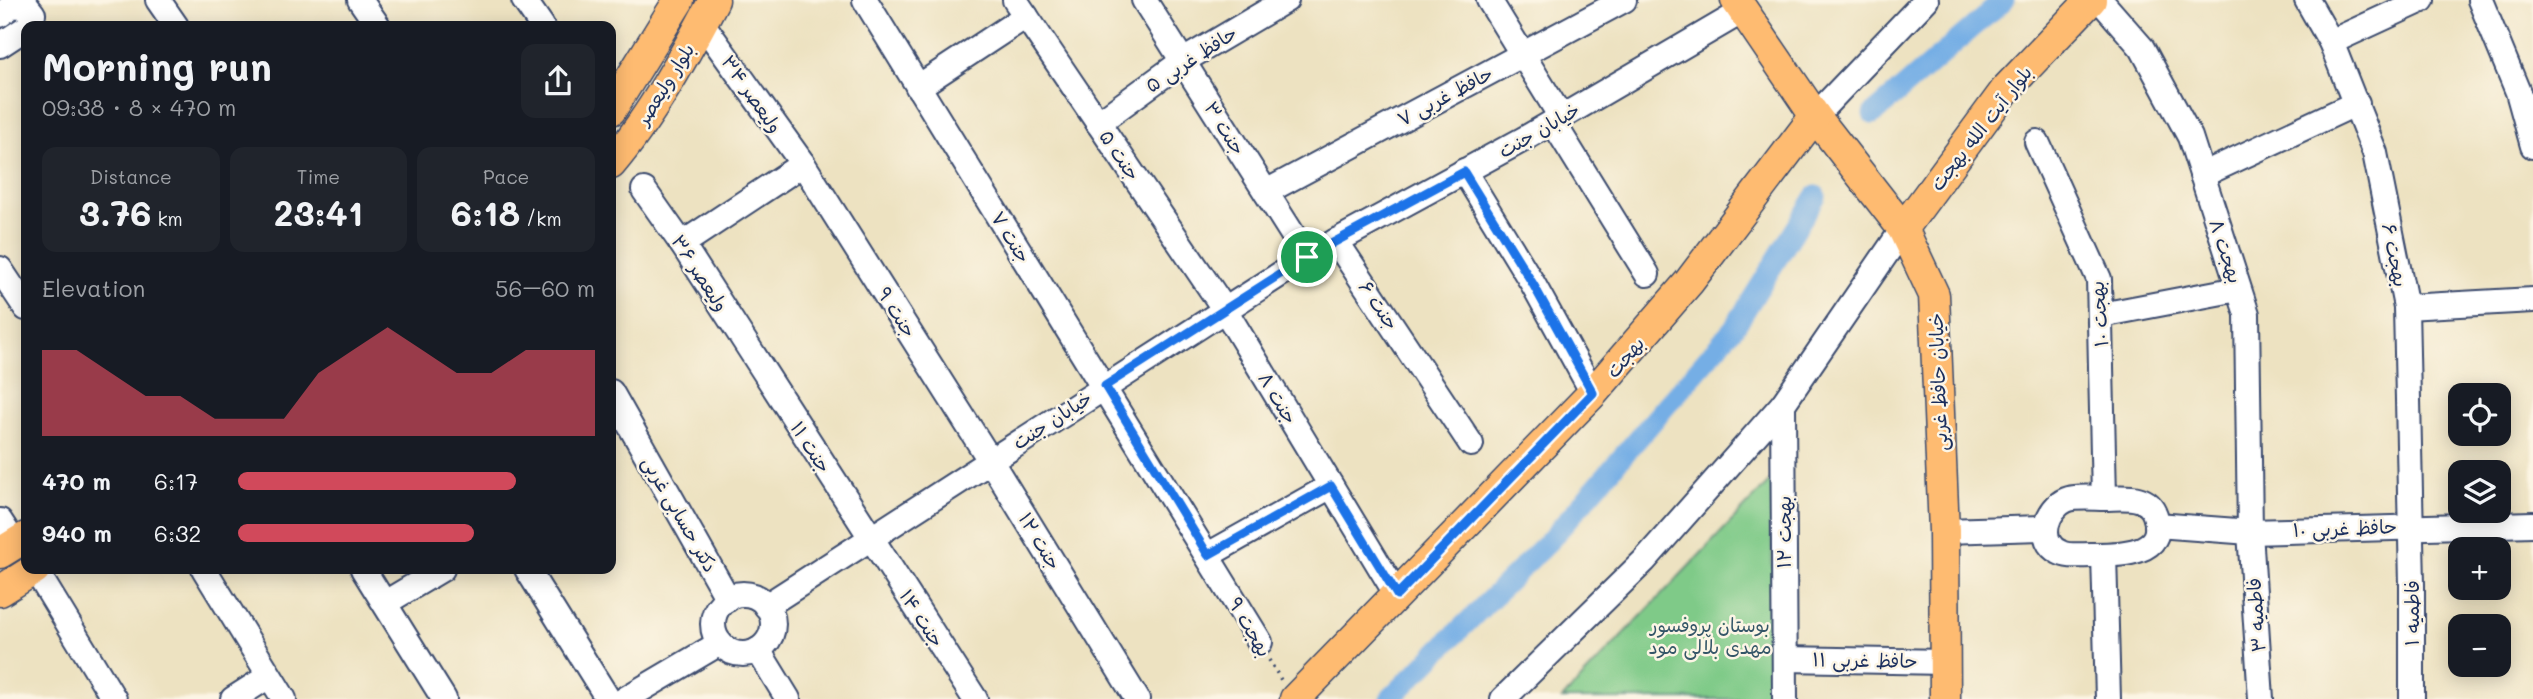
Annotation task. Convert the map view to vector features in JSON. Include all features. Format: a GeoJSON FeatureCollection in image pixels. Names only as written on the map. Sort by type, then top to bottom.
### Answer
{"type":"FeatureCollection","features":[{"type":"Feature","properties":{"kind":"main road","name":"بلوار آیت الله بهجت"},"geometry":{"type":"LineString","coordinates":[[1903,229],[2007,88],[2091,0]]}},
{"type":"Feature","properties":{"kind":"main road","name":"بلوار ولیعصر"},"geometry":{"type":"LineString","coordinates":[[616,101],[673,3]]}},
{"type":"Feature","properties":{"kind":"main road","name":"خیابان حافظ غربی"},"geometry":{"type":"LineString","coordinates":[[1740,6],[1815,116],[1903,229],[1934,295],[1944,531],[1945,699]]}},
{"type":"Feature","properties":{"kind":"main road","name":"بلوار ولیعصر"},"geometry":{"type":"LineString","coordinates":[[616,158],[629,143],[708,11]]}},
{"type":"Feature","properties":{"kind":"main road","name":"بهجت"},"geometry":{"type":"LineString","coordinates":[[1290,693],[1397,595],[1593,393],[1689,282],[1815,116]]}},
{"type":"Feature","properties":{"kind":"main road"},"geometry":{"type":"LineString","coordinates":[[0,591],[27,574]]}},
{"type":"Feature","properties":{"kind":"street"},"geometry":{"type":"LineString","coordinates":[[158,0],[173,21]]}},
{"type":"Feature","properties":{"kind":"street"},"geometry":{"type":"LineString","coordinates":[[360,0],[375,21]]}},
{"type":"Feature","properties":{"kind":"street"},"geometry":{"type":"LineString","coordinates":[[524,0],[538,21]]}},
{"type":"Feature","properties":{"kind":"street","name":"جنت ۷"},"geometry":{"type":"LineString","coordinates":[[865,0],[1208,555]]}},
{"type":"Feature","properties":{"kind":"street","name":"جنت ۳"},"geometry":{"type":"LineString","coordinates":[[1144,0],[1307,257]]}},
{"type":"Feature","properties":{"kind":"street","name":"حافظ غربی ۵"},"geometry":{"type":"LineString","coordinates":[[1098,123],[1183,61],[1286,0]]}},
{"type":"Feature","properties":{"kind":"street"},"geometry":{"type":"LineString","coordinates":[[1489,0],[1647,274]]}},
{"type":"Feature","properties":{"kind":"street","name":"حافظ غربی ۷"},"geometry":{"type":"LineString","coordinates":[[1266,192],[1624,0]]}},
{"type":"Feature","properties":{"kind":"street"},"geometry":{"type":"LineString","coordinates":[[1815,116],[1926,0]]}},
{"type":"Feature","properties":{"kind":"street","name":"بهجت ۸"},"geometry":{"type":"LineString","coordinates":[[2100,0],[2142,48],[2190,137],[2247,314],[2250,531]]}},
{"type":"Feature","properties":{"kind":"street","name":"بهجت ۶"},"geometry":{"type":"LineString","coordinates":[[2306,0],[2331,42],[2375,153],[2406,307],[2410,526]]}},
{"type":"Feature","properties":{"kind":"street"},"geometry":{"type":"LineString","coordinates":[[2331,42],[2422,0]]}},
{"type":"Feature","properties":{"kind":"street"},"geometry":{"type":"LineString","coordinates":[[2480,0],[2518,92],[2533,146]]}},
{"type":"Feature","properties":{"kind":"street"},"geometry":{"type":"LineString","coordinates":[[1,13],[19,4],[23,21]]}},
{"type":"Feature","properties":{"kind":"street","name":"خیابان جنت"},"geometry":{"type":"LineString","coordinates":[[766,606],[869,537],[1307,257],[1557,119],[1740,6]]}},
{"type":"Feature","properties":{"kind":"street"},"geometry":{"type":"LineString","coordinates":[[918,87],[1021,8]]}},
{"type":"Feature","properties":{"kind":"street","name":"جنت ۵"},"geometry":{"type":"LineString","coordinates":[[1021,8],[1225,310]]}},
{"type":"Feature","properties":{"kind":"street","name":"ولیعصر ۳۴"},"geometry":{"type":"LineString","coordinates":[[708,11],[803,164]]}},
{"type":"Feature","properties":{"kind":"street"},"geometry":{"type":"LineString","coordinates":[[2202,175],[2357,103]]}},
{"type":"Feature","properties":{"kind":"street","name":"بهجت ۱۰"},"geometry":{"type":"LineString","coordinates":[[2037,142],[2099,279],[2104,498]]}},
{"type":"Feature","properties":{"kind":"street"},"geometry":{"type":"LineString","coordinates":[[682,244],[803,164]]}},
{"type":"Feature","properties":{"kind":"street","name":"جنت ۹"},"geometry":{"type":"LineString","coordinates":[[803,164],[990,460]]}},
{"type":"Feature","properties":{"kind":"street"},"geometry":{"type":"LineString","coordinates":[[1464,172],[1533,284],[1593,393]]}},
{"type":"Feature","properties":{"kind":"street","name":"ولیعصر ۳۶"},"geometry":{"type":"LineString","coordinates":[[644,190],[682,244],[753,358]]}},
{"type":"Feature","properties":{"kind":"street"},"geometry":{"type":"LineString","coordinates":[[1503,699],[1644,561],[1783,404],[1903,229]]}},
{"type":"Feature","properties":{"kind":"street","name":"جنت ۶"},"geometry":{"type":"LineString","coordinates":[[1336,241],[1471,444]]}},
{"type":"Feature","properties":{"kind":"street"},"geometry":{"type":"LineString","coordinates":[[3,281],[21,302]]}},
{"type":"Feature","properties":{"kind":"street"},"geometry":{"type":"LineString","coordinates":[[2101,316],[2238,289]]}},
{"type":"Feature","properties":{"kind":"street"},"geometry":{"type":"LineString","coordinates":[[2406,307],[2533,300]]}},
{"type":"Feature","properties":{"kind":"street","name":"جنت ۸"},"geometry":{"type":"LineString","coordinates":[[1225,310],[1397,595]]}},
{"type":"Feature","properties":{"kind":"street","name":"جنت ۱۱"},"geometry":{"type":"LineString","coordinates":[[753,358],[869,537]]}},
{"type":"Feature","properties":{"kind":"street","name":"دکتر حسابی غربی"},"geometry":{"type":"LineString","coordinates":[[616,401],[728,599]]}},
{"type":"Feature","properties":{"kind":"street","name":"بهجت ۱۲"},"geometry":{"type":"LineString","coordinates":[[1783,404],[1785,699]]}},
{"type":"Feature","properties":{"kind":"street","name":"جنت ۱۲"},"geometry":{"type":"LineString","coordinates":[[990,460],[1137,699]]}},
{"type":"Feature","properties":{"kind":"street"},"geometry":{"type":"LineString","coordinates":[[1208,555],[1331,486]]}},
{"type":"Feature","properties":{"kind":"street"},"geometry":{"type":"LineString","coordinates":[[2104,498],[2141,499],[2150,505],[2157,525],[2149,545],[2136,553],[2104,555],[2059,552],[2047,539],[2045,528],[2048,517],[2055,508],[2068,499],[2104,498]]}},
{"type":"Feature","properties":{"kind":"street","name":"حافظ غربی ۱۰"},"geometry":{"type":"LineString","coordinates":[[2157,525],[2250,531],[2533,524]]}},
{"type":"Feature","properties":{"kind":"street","name":"فاطمیه ۱"},"geometry":{"type":"LineString","coordinates":[[2410,526],[2412,699]]}},
{"type":"Feature","properties":{"kind":"street"},"geometry":{"type":"LineString","coordinates":[[1944,531],[2045,528]]}},
{"type":"Feature","properties":{"kind":"street","name":"فاطمیه ۳"},"geometry":{"type":"LineString","coordinates":[[2250,531],[2261,699]]}},
{"type":"Feature","properties":{"kind":"street","name":"جنت ۱۴"},"geometry":{"type":"LineString","coordinates":[[869,537],[975,699]]}},
{"type":"Feature","properties":{"kind":"street","name":"بهجت ۹"},"geometry":{"type":"LineString","coordinates":[[1208,555],[1260,642]]}},
{"type":"Feature","properties":{"kind":"street"},"geometry":{"type":"LineString","coordinates":[[2104,555],[2108,699]]}},
{"type":"Feature","properties":{"kind":"street"},"geometry":{"type":"LineString","coordinates":[[38,574],[114,699]]}},
{"type":"Feature","properties":{"kind":"street"},"geometry":{"type":"LineString","coordinates":[[207,574],[284,699]]}},
{"type":"Feature","properties":{"kind":"street"},"geometry":{"type":"LineString","coordinates":[[366,574],[444,699]]}},
{"type":"Feature","properties":{"kind":"street"},"geometry":{"type":"LineString","coordinates":[[385,603],[434,574]]}},
{"type":"Feature","properties":{"kind":"street"},"geometry":{"type":"LineString","coordinates":[[530,574],[608,699]]}},
{"type":"Feature","properties":{"kind":"street"},"geometry":{"type":"LineString","coordinates":[[744,594],[760,600],[766,606],[771,615],[771,635],[758,650],[741,654],[726,649],[720,643],[713,624],[720,605],[728,599],[744,594]]}},
{"type":"Feature","properties":{"kind":"street"},"geometry":{"type":"LineString","coordinates":[[625,699],[720,643]]}},
{"type":"Feature","properties":{"kind":"street"},"geometry":{"type":"LineString","coordinates":[[758,650],[788,699]]}},
{"type":"Feature","properties":{"kind":"street","name":"حافظ غربی ۱۱"},"geometry":{"type":"LineString","coordinates":[[1785,659],[1945,662]]}},
{"type":"Feature","properties":{"kind":"street"},"geometry":{"type":"LineString","coordinates":[[233,699],[269,676]]}},
{"type":"Feature","properties":{"kind":"path","name":"بهجت ۹"},"geometry":{"type":"LineString","coordinates":[[1260,642],[1290,693]]}},
{"type":"Feature","properties":{"kind":"green space","name":"بوستان پروفسور مهدی بلالی مود"},"geometry":{"type":"Polygon","coordinates":[[[1772,479],[1773,699],[1562,699],[1772,479]]]}},
{"type":"Feature","properties":{"kind":"waterway"},"geometry":{"type":"LineString","coordinates":[[1873,114],[2004,0]]}},
{"type":"Feature","properties":{"kind":"waterway"},"geometry":{"type":"LineString","coordinates":[[1390,699],[1552,538],[1736,325],[1816,196]]}},
{"type":"Feature","properties":{"kind":"route"},"geometry":{"type":"LineString","coordinates":[[1464,172],[1533,284],[1593,393],[1397,595],[1331,486],[1208,555],[1105,386],[1307,257],[1464,172]]}}]}
